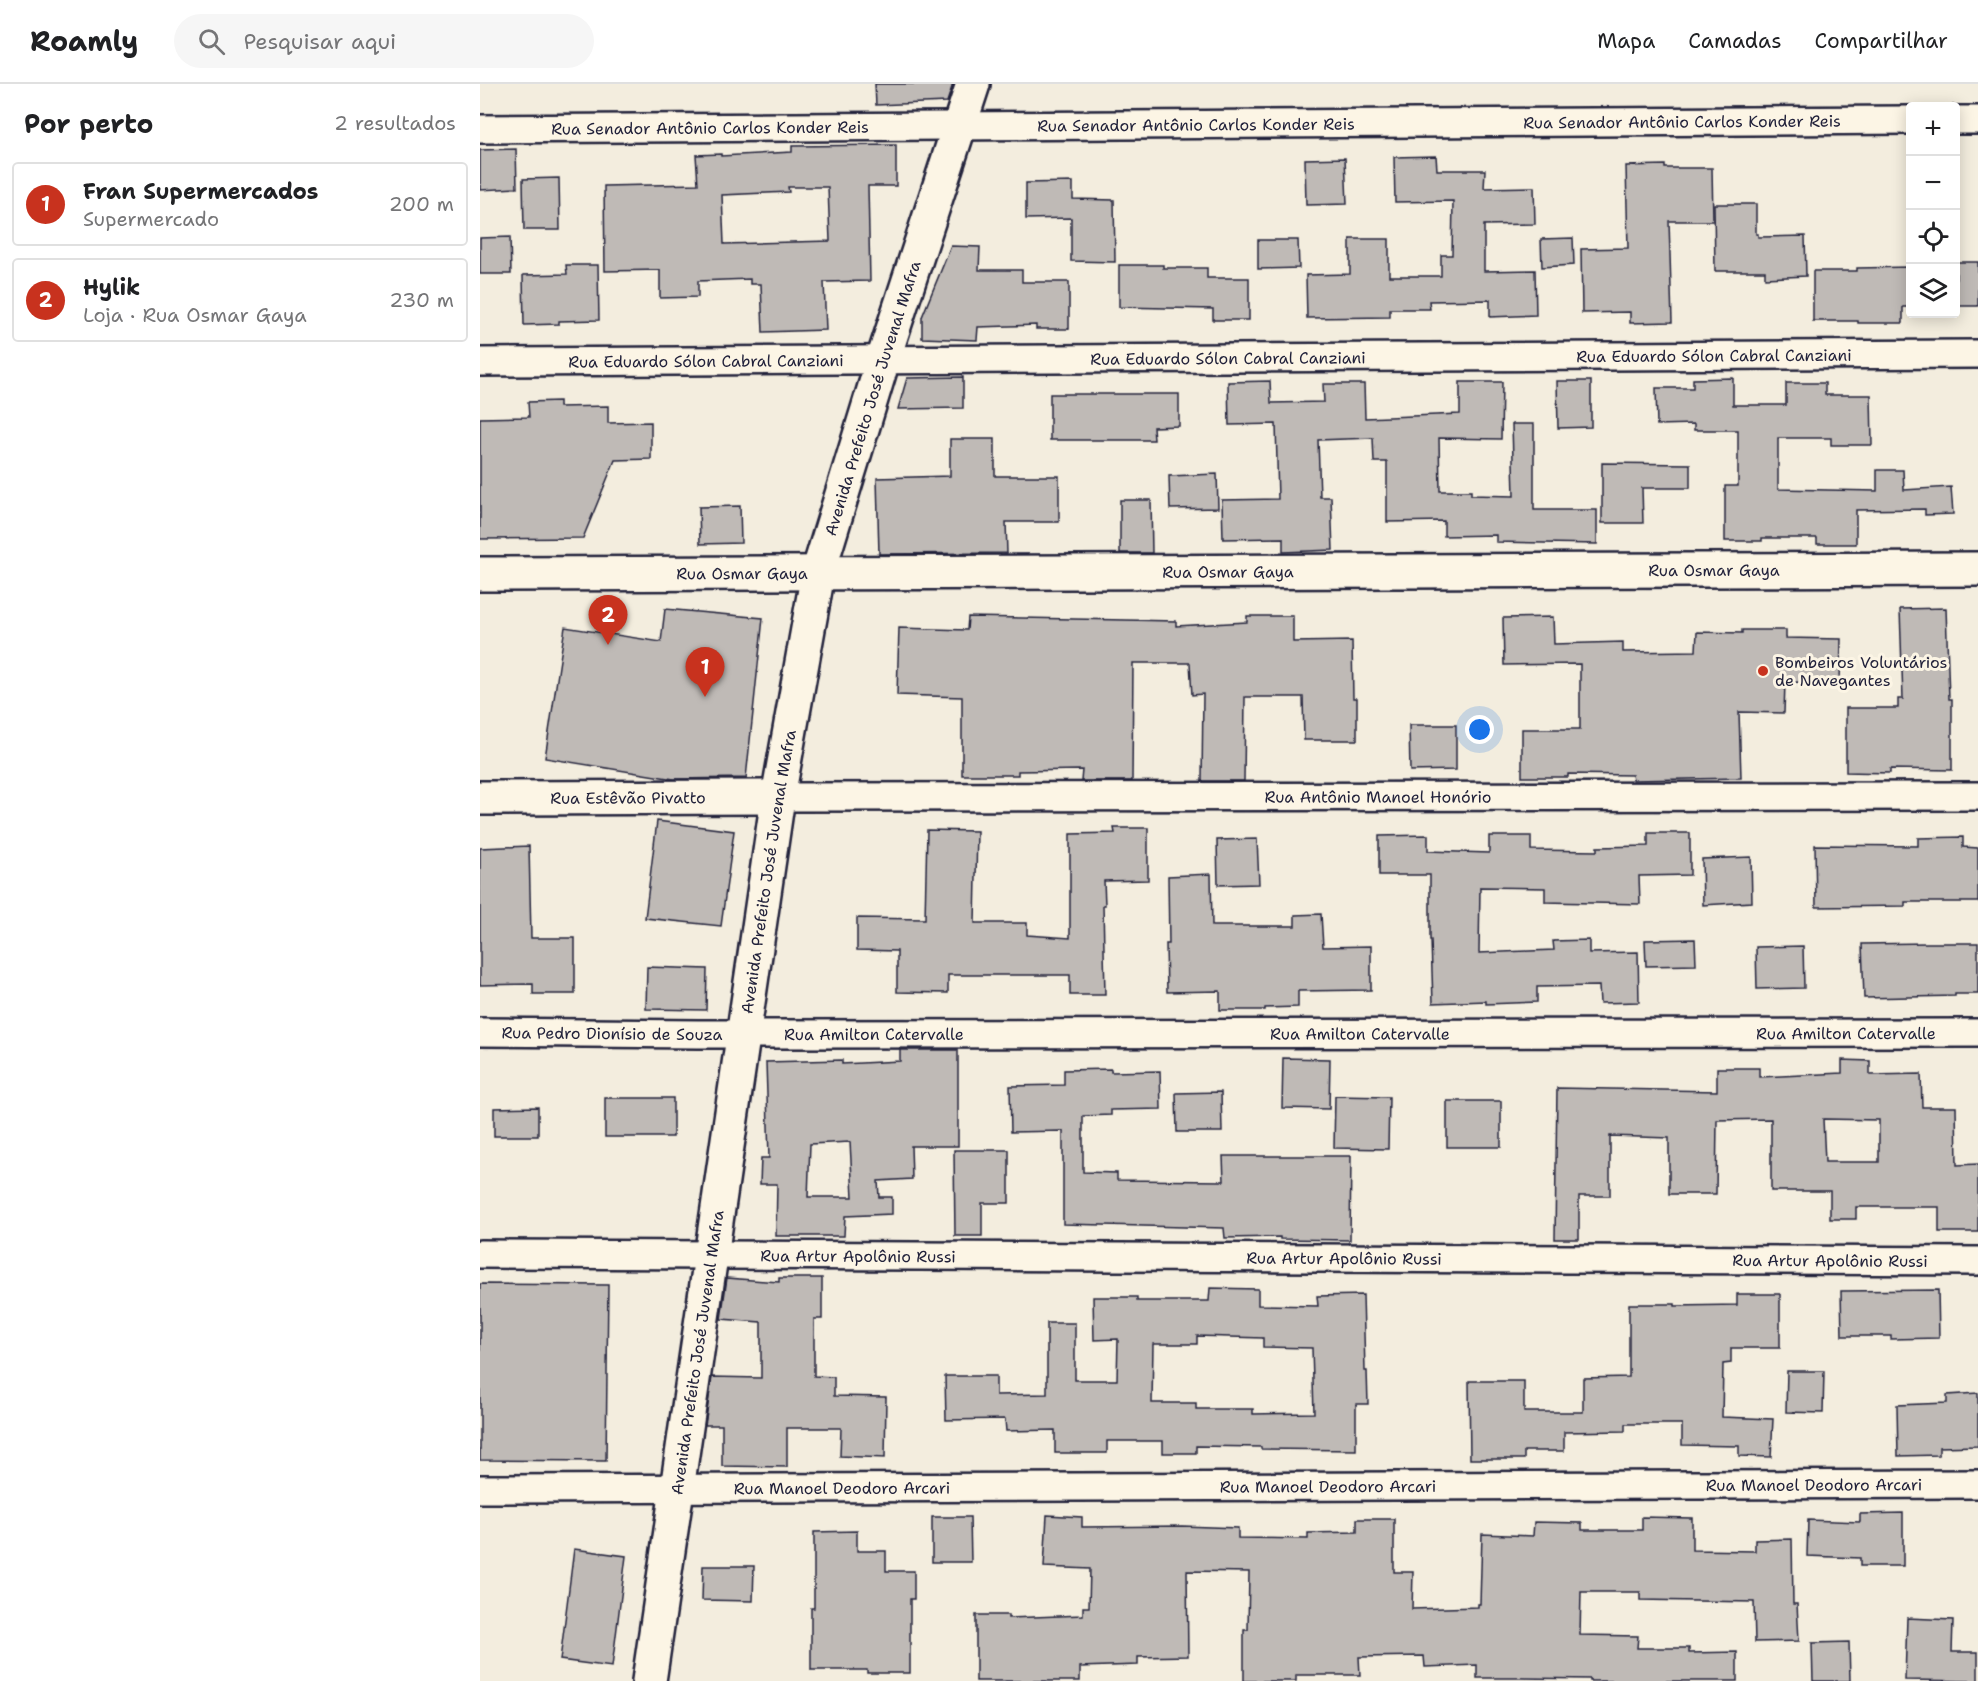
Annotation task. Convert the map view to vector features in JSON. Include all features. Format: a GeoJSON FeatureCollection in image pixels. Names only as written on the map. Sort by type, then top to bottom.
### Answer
{"type":"FeatureCollection","features":[{"type":"Feature","properties":{"kind":"main road","name":"Avenida Prefeito José Juvenal Mafra"},"geometry":{"type":"LineString","coordinates":[[649,1681],[778,797],[818,573],[883,360],[973,84]]}},
{"type":"Feature","properties":{"kind":"main road","name":"Rua Osmar Gaya"},"geometry":{"type":"LineString","coordinates":[[480,574],[1978,569]]}},
{"type":"Feature","properties":{"kind":"main road","name":"Rua Estêvão Pivatto"},"geometry":{"type":"LineString","coordinates":[[480,798],[778,797]]}},
{"type":"Feature","properties":{"kind":"street","name":"Rua Senador Antônio Carlos Konder Reis"},"geometry":{"type":"LineString","coordinates":[[480,129],[1906,120]]}},
{"type":"Feature","properties":{"kind":"street"},"geometry":{"type":"LineString","coordinates":[[1960,120],[1978,120]]}},
{"type":"Feature","properties":{"kind":"street","name":"Rua Eduardo Sólon Cabral Canziani"},"geometry":{"type":"LineString","coordinates":[[480,362],[1978,354]]}},
{"type":"Feature","properties":{"kind":"street","name":"Rua Antônio Manoel Honório"},"geometry":{"type":"LineString","coordinates":[[778,797],[1978,796]]}},
{"type":"Feature","properties":{"kind":"street","name":"Rua Pedro Dionísio de Souza"},"geometry":{"type":"LineString","coordinates":[[480,1032],[744,1034]]}},
{"type":"Feature","properties":{"kind":"street","name":"Rua Amilton Catervalle"},"geometry":{"type":"LineString","coordinates":[[744,1034],[1978,1034]]}},
{"type":"Feature","properties":{"kind":"street","name":"Rua Artur Apolônio Russi"},"geometry":{"type":"LineString","coordinates":[[480,1254],[1978,1261]]}},
{"type":"Feature","properties":{"kind":"street","name":"Rua Manoel Deodoro Arcari"},"geometry":{"type":"LineString","coordinates":[[480,1489],[1978,1484]]}},
{"type":"Feature","properties":{"kind":"building"},"geometry":{"type":"Polygon","coordinates":[[[875,84],[953,84],[947,102],[876,105],[875,84]]]}},
{"type":"Feature","properties":{"kind":"building"},"geometry":{"type":"Polygon","coordinates":[[[896,145],[896,186],[868,186],[870,281],[824,282],[826,330],[763,332],[761,284],[750,284],[750,279],[698,281],[698,297],[660,298],[660,270],[605,271],[604,186],[698,184],[696,155],[792,152],[792,146],[896,145]],[[788,187],[789,192],[722,195],[724,244],[830,241],[828,187],[788,187]]]}},
{"type":"Feature","properties":{"kind":"building"},"geometry":{"type":"Polygon","coordinates":[[[516,149],[517,188],[480,190],[480,150],[516,149]]]}},
{"type":"Feature","properties":{"kind":"building"},"geometry":{"type":"Polygon","coordinates":[[[1436,156],[1437,170],[1485,170],[1484,188],[1534,187],[1535,224],[1484,225],[1484,271],[1535,270],[1536,315],[1490,317],[1490,300],[1429,301],[1430,309],[1390,309],[1390,317],[1307,318],[1306,275],[1350,274],[1350,239],[1389,239],[1389,276],[1441,276],[1441,255],[1452,255],[1453,201],[1395,202],[1394,157],[1436,156]]]}},
{"type":"Feature","properties":{"kind":"building"},"geometry":{"type":"Polygon","coordinates":[[[1345,158],[1347,204],[1306,205],[1305,159],[1345,158]]]}},
{"type":"Feature","properties":{"kind":"building"},"geometry":{"type":"Polygon","coordinates":[[[1665,165],[1665,168],[1712,168],[1713,221],[1669,221],[1672,322],[1630,323],[1630,312],[1582,313],[1581,249],[1628,248],[1626,166],[1665,165]]]}},
{"type":"Feature","properties":{"kind":"building"},"geometry":{"type":"Polygon","coordinates":[[[559,178],[560,230],[524,230],[523,179],[559,178]]]}},
{"type":"Feature","properties":{"kind":"building"},"geometry":{"type":"Polygon","coordinates":[[[1073,182],[1073,199],[1114,200],[1115,262],[1071,261],[1071,218],[1026,219],[1026,183],[1073,182]]]}},
{"type":"Feature","properties":{"kind":"building"},"geometry":{"type":"Polygon","coordinates":[[[1714,204],[1756,204],[1756,234],[1758,237],[1805,236],[1806,276],[1765,278],[1765,271],[1715,271],[1714,204]]]}},
{"type":"Feature","properties":{"kind":"building"},"geometry":{"type":"Polygon","coordinates":[[[510,237],[511,274],[480,274],[480,238],[510,237]]]}},
{"type":"Feature","properties":{"kind":"building"},"geometry":{"type":"Polygon","coordinates":[[[1573,238],[1574,265],[1542,267],[1541,239],[1573,238]]]}},
{"type":"Feature","properties":{"kind":"building"},"geometry":{"type":"Polygon","coordinates":[[[1258,240],[1298,240],[1299,268],[1258,269],[1258,240]]]}},
{"type":"Feature","properties":{"kind":"building"},"geometry":{"type":"Polygon","coordinates":[[[951,246],[980,247],[979,270],[1022,270],[1022,282],[1069,282],[1069,329],[1036,329],[1036,325],[978,327],[977,340],[922,338],[922,317],[951,246]]]}},
{"type":"Feature","properties":{"kind":"building"},"geometry":{"type":"Polygon","coordinates":[[[1960,262],[1978,262],[1978,306],[1960,306],[1960,262]]]}},
{"type":"Feature","properties":{"kind":"building"},"geometry":{"type":"Polygon","coordinates":[[[566,265],[598,265],[599,320],[524,325],[523,275],[567,274],[566,265]]]}},
{"type":"Feature","properties":{"kind":"building"},"geometry":{"type":"Polygon","coordinates":[[[1119,265],[1207,268],[1207,278],[1249,278],[1249,320],[1213,320],[1213,309],[1119,307],[1119,265]]]}},
{"type":"Feature","properties":{"kind":"building"},"geometry":{"type":"Polygon","coordinates":[[[1906,267],[1906,307],[1903,307],[1903,323],[1813,321],[1813,271],[1857,271],[1857,268],[1906,267]]]}},
{"type":"Feature","properties":{"kind":"building"},"geometry":{"type":"Polygon","coordinates":[[[963,377],[963,408],[898,409],[907,378],[963,377]]]}},
{"type":"Feature","properties":{"kind":"building"},"geometry":{"type":"Polygon","coordinates":[[[1733,378],[1733,405],[1786,405],[1786,383],[1825,383],[1825,395],[1871,395],[1872,445],[1831,445],[1831,438],[1778,438],[1778,489],[1877,491],[1877,470],[1903,470],[1904,490],[1951,487],[1953,514],[1925,515],[1925,509],[1856,510],[1856,544],[1817,544],[1817,538],[1725,541],[1725,486],[1738,486],[1738,430],[1694,430],[1694,424],[1657,425],[1656,388],[1693,388],[1693,379],[1733,378]]]}},
{"type":"Feature","properties":{"kind":"building"},"geometry":{"type":"Polygon","coordinates":[[[1270,381],[1271,403],[1324,402],[1323,384],[1364,384],[1365,418],[1460,414],[1460,382],[1502,382],[1501,439],[1439,438],[1440,491],[1471,491],[1471,495],[1514,496],[1512,424],[1534,424],[1534,510],[1597,510],[1597,544],[1496,542],[1496,535],[1444,536],[1444,521],[1387,522],[1387,462],[1374,462],[1373,438],[1318,440],[1320,497],[1331,497],[1333,550],[1283,552],[1283,538],[1223,539],[1222,500],[1278,499],[1276,424],[1229,425],[1228,382],[1270,381]]]}},
{"type":"Feature","properties":{"kind":"building"},"geometry":{"type":"Polygon","coordinates":[[[1557,381],[1591,381],[1591,427],[1558,428],[1557,381]]]}},
{"type":"Feature","properties":{"kind":"building"},"geometry":{"type":"Polygon","coordinates":[[[1050,394],[1179,394],[1179,426],[1153,427],[1154,440],[1050,440],[1050,394]]]}},
{"type":"Feature","properties":{"kind":"building"},"geometry":{"type":"Polygon","coordinates":[[[559,401],[559,407],[608,406],[608,423],[651,422],[651,459],[615,460],[583,538],[480,539],[480,418],[529,417],[528,402],[559,401]]]}},
{"type":"Feature","properties":{"kind":"building"},"geometry":{"type":"Polygon","coordinates":[[[950,439],[995,439],[995,476],[1059,476],[1059,522],[1006,522],[1007,553],[879,554],[877,478],[950,476],[950,439]]]}},
{"type":"Feature","properties":{"kind":"building"},"geometry":{"type":"Polygon","coordinates":[[[1602,463],[1690,464],[1690,488],[1642,488],[1643,523],[1602,523],[1602,463]]]}},
{"type":"Feature","properties":{"kind":"building"},"geometry":{"type":"Polygon","coordinates":[[[1217,474],[1218,508],[1170,509],[1169,476],[1217,474]]]}},
{"type":"Feature","properties":{"kind":"building"},"geometry":{"type":"Polygon","coordinates":[[[1120,500],[1151,500],[1152,553],[1120,553],[1120,500]]]}},
{"type":"Feature","properties":{"kind":"building"},"geometry":{"type":"Polygon","coordinates":[[[740,506],[741,543],[700,544],[699,507],[740,506]]]}},
{"type":"Feature","properties":{"kind":"building"},"geometry":{"type":"Polygon","coordinates":[[[1946,608],[1949,699],[1952,699],[1952,770],[1890,769],[1890,773],[1846,772],[1846,708],[1898,708],[1898,699],[1903,699],[1900,609],[1946,608]]]}},
{"type":"Feature","properties":{"kind":"building"},"geometry":{"type":"Polygon","coordinates":[[[665,609],[763,618],[746,778],[674,779],[545,758],[565,627],[661,642],[665,609]]]}},
{"type":"Feature","properties":{"kind":"building"},"geometry":{"type":"Polygon","coordinates":[[[1247,616],[1293,616],[1293,642],[1352,641],[1353,698],[1357,698],[1357,740],[1304,740],[1303,697],[1245,697],[1244,781],[1202,781],[1203,694],[1192,695],[1190,663],[1133,663],[1132,781],[1081,781],[1082,770],[1018,771],[1018,775],[962,775],[962,697],[897,695],[899,628],[967,630],[968,617],[1176,621],[1176,626],[1247,622],[1247,616]]]}},
{"type":"Feature","properties":{"kind":"building"},"geometry":{"type":"Polygon","coordinates":[[[1553,617],[1554,644],[1623,642],[1623,652],[1696,651],[1697,632],[1742,633],[1742,630],[1786,630],[1786,638],[1841,639],[1840,683],[1785,682],[1784,713],[1739,712],[1741,778],[1633,780],[1632,775],[1568,774],[1568,777],[1522,777],[1522,729],[1580,729],[1580,664],[1504,665],[1503,618],[1553,617]]]}},
{"type":"Feature","properties":{"kind":"building"},"geometry":{"type":"Polygon","coordinates":[[[1409,725],[1456,725],[1456,770],[1410,771],[1409,725]]]}},
{"type":"Feature","properties":{"kind":"building"},"geometry":{"type":"Polygon","coordinates":[[[657,821],[734,831],[721,926],[645,918],[657,821]]]}},
{"type":"Feature","properties":{"kind":"building"},"geometry":{"type":"Polygon","coordinates":[[[1114,828],[1148,828],[1148,880],[1104,881],[1105,995],[1070,995],[1070,975],[948,975],[948,993],[897,992],[897,951],[857,950],[857,918],[925,919],[927,830],[977,831],[975,923],[1027,923],[1027,935],[1070,938],[1070,834],[1115,833],[1114,828]]]}},
{"type":"Feature","properties":{"kind":"building"},"geometry":{"type":"Polygon","coordinates":[[[1648,833],[1690,833],[1690,875],[1639,876],[1640,904],[1545,902],[1545,888],[1480,887],[1479,953],[1554,950],[1553,941],[1589,940],[1589,953],[1638,952],[1639,1002],[1600,1003],[1599,986],[1537,987],[1537,1002],[1433,1003],[1430,875],[1379,875],[1379,836],[1428,835],[1428,851],[1489,853],[1489,836],[1531,836],[1531,850],[1597,851],[1597,847],[1648,846],[1648,833]]]}},
{"type":"Feature","properties":{"kind":"building"},"geometry":{"type":"Polygon","coordinates":[[[1963,837],[1963,847],[1978,848],[1978,902],[1905,902],[1905,906],[1816,907],[1815,845],[1918,846],[1918,838],[1963,837]]]}},
{"type":"Feature","properties":{"kind":"building"},"geometry":{"type":"Polygon","coordinates":[[[1257,839],[1259,884],[1218,885],[1217,840],[1257,839]]]}},
{"type":"Feature","properties":{"kind":"building"},"geometry":{"type":"Polygon","coordinates":[[[529,846],[531,938],[575,938],[575,994],[533,994],[533,984],[480,985],[480,848],[529,846]]]}},
{"type":"Feature","properties":{"kind":"building"},"geometry":{"type":"Polygon","coordinates":[[[1751,857],[1752,902],[1703,905],[1702,859],[1751,857]]]}},
{"type":"Feature","properties":{"kind":"building"},"geometry":{"type":"Polygon","coordinates":[[[1211,874],[1212,926],[1295,926],[1295,915],[1321,914],[1323,947],[1371,946],[1371,990],[1298,991],[1298,1007],[1265,1008],[1265,1010],[1220,1010],[1220,991],[1167,992],[1168,876],[1211,874]]]}},
{"type":"Feature","properties":{"kind":"building"},"geometry":{"type":"Polygon","coordinates":[[[1695,939],[1696,965],[1646,966],[1645,940],[1695,939]]]}},
{"type":"Feature","properties":{"kind":"building"},"geometry":{"type":"Polygon","coordinates":[[[1978,943],[1978,994],[1864,998],[1862,944],[1978,943]]]}},
{"type":"Feature","properties":{"kind":"building"},"geometry":{"type":"Polygon","coordinates":[[[1803,946],[1804,988],[1757,989],[1756,947],[1803,946]]]}},
{"type":"Feature","properties":{"kind":"building"},"geometry":{"type":"Polygon","coordinates":[[[647,967],[707,969],[706,1010],[646,1009],[647,967]]]}},
{"type":"Feature","properties":{"kind":"building"},"geometry":{"type":"Polygon","coordinates":[[[900,1050],[958,1050],[958,1146],[911,1146],[912,1179],[878,1181],[879,1197],[892,1197],[892,1214],[845,1216],[844,1236],[776,1236],[777,1184],[760,1184],[761,1158],[769,1158],[766,1062],[842,1060],[842,1064],[900,1061],[900,1050]],[[850,1142],[810,1144],[808,1197],[853,1197],[850,1142]]]}},
{"type":"Feature","properties":{"kind":"building"},"geometry":{"type":"Polygon","coordinates":[[[1283,1058],[1330,1059],[1329,1109],[1282,1108],[1283,1058]]]}},
{"type":"Feature","properties":{"kind":"building"},"geometry":{"type":"Polygon","coordinates":[[[1842,1060],[1870,1061],[1870,1075],[1921,1074],[1922,1107],[1956,1107],[1957,1165],[1978,1164],[1978,1232],[1939,1232],[1939,1207],[1856,1207],[1856,1219],[1830,1219],[1830,1191],[1771,1191],[1771,1119],[1717,1120],[1716,1194],[1669,1194],[1669,1138],[1610,1136],[1610,1196],[1579,1196],[1579,1239],[1555,1239],[1557,1088],[1717,1091],[1717,1068],[1759,1068],[1759,1077],[1842,1073],[1842,1060]],[[1823,1119],[1825,1162],[1879,1162],[1879,1120],[1823,1119]]]}},
{"type":"Feature","properties":{"kind":"building"},"geometry":{"type":"Polygon","coordinates":[[[1111,1069],[1111,1072],[1160,1071],[1161,1109],[1111,1110],[1111,1115],[1083,1116],[1083,1172],[1117,1173],[1117,1180],[1224,1181],[1223,1156],[1351,1156],[1350,1240],[1280,1239],[1280,1237],[1225,1238],[1224,1228],[1063,1224],[1063,1131],[1011,1132],[1010,1086],[1064,1085],[1064,1070],[1111,1069]]]}},
{"type":"Feature","properties":{"kind":"building"},"geometry":{"type":"Polygon","coordinates":[[[1221,1092],[1222,1132],[1177,1132],[1176,1093],[1221,1092]]]}},
{"type":"Feature","properties":{"kind":"building"},"geometry":{"type":"Polygon","coordinates":[[[1335,1096],[1389,1097],[1388,1149],[1334,1148],[1335,1096]]]}},
{"type":"Feature","properties":{"kind":"building"},"geometry":{"type":"Polygon","coordinates":[[[605,1098],[673,1098],[673,1137],[605,1137],[605,1098]]]}},
{"type":"Feature","properties":{"kind":"building"},"geometry":{"type":"Polygon","coordinates":[[[1447,1101],[1501,1101],[1501,1147],[1447,1147],[1447,1101]]]}},
{"type":"Feature","properties":{"kind":"building"},"geometry":{"type":"Polygon","coordinates":[[[538,1107],[538,1136],[494,1136],[494,1108],[538,1107]]]}},
{"type":"Feature","properties":{"kind":"building"},"geometry":{"type":"Polygon","coordinates":[[[954,1150],[1009,1150],[1009,1203],[982,1203],[982,1236],[955,1236],[954,1150]]]}},
{"type":"Feature","properties":{"kind":"building"},"geometry":{"type":"Polygon","coordinates":[[[727,1278],[779,1282],[779,1278],[822,1278],[822,1319],[814,1319],[814,1376],[834,1377],[834,1396],[886,1397],[885,1458],[840,1456],[841,1428],[787,1428],[787,1467],[722,1466],[722,1425],[705,1425],[712,1377],[761,1378],[761,1322],[721,1319],[727,1278]]]}},
{"type":"Feature","properties":{"kind":"building"},"geometry":{"type":"Polygon","coordinates":[[[480,1284],[608,1285],[606,1461],[480,1460],[480,1284]]]}},
{"type":"Feature","properties":{"kind":"building"},"geometry":{"type":"Polygon","coordinates":[[[1210,1288],[1258,1289],[1258,1305],[1318,1306],[1317,1296],[1363,1295],[1368,1404],[1356,1404],[1356,1450],[1196,1446],[1196,1453],[1163,1453],[1163,1441],[1107,1441],[1107,1453],[1055,1453],[1055,1430],[1006,1431],[1005,1419],[946,1420],[945,1376],[996,1376],[996,1395],[1047,1394],[1047,1323],[1075,1323],[1075,1380],[1117,1380],[1118,1339],[1094,1340],[1093,1297],[1137,1297],[1137,1301],[1209,1301],[1210,1288]],[[1197,1336],[1197,1344],[1153,1344],[1152,1403],[1196,1403],[1196,1409],[1253,1409],[1253,1414],[1314,1413],[1312,1348],[1263,1347],[1263,1338],[1197,1336]]]}},
{"type":"Feature","properties":{"kind":"building"},"geometry":{"type":"Polygon","coordinates":[[[1938,1290],[1939,1338],[1891,1339],[1891,1336],[1842,1336],[1841,1291],[1938,1290]]]}},
{"type":"Feature","properties":{"kind":"building"},"geometry":{"type":"Polygon","coordinates":[[[1737,1294],[1780,1294],[1780,1348],[1731,1348],[1731,1363],[1723,1364],[1722,1417],[1773,1419],[1771,1457],[1739,1456],[1739,1446],[1682,1445],[1682,1424],[1625,1424],[1625,1431],[1564,1432],[1564,1451],[1524,1451],[1524,1459],[1470,1459],[1469,1381],[1524,1381],[1524,1412],[1583,1412],[1583,1378],[1629,1377],[1629,1304],[1737,1305],[1737,1294]]]}},
{"type":"Feature","properties":{"kind":"building"},"geometry":{"type":"Polygon","coordinates":[[[1787,1371],[1824,1371],[1823,1413],[1786,1412],[1787,1371]]]}},
{"type":"Feature","properties":{"kind":"building"},"geometry":{"type":"Polygon","coordinates":[[[1978,1393],[1978,1446],[1939,1447],[1939,1455],[1898,1456],[1897,1405],[1947,1403],[1947,1395],[1978,1393]]]}},
{"type":"Feature","properties":{"kind":"building"},"geometry":{"type":"Polygon","coordinates":[[[1903,1513],[1903,1566],[1860,1566],[1860,1558],[1807,1556],[1808,1520],[1860,1522],[1860,1514],[1903,1513]]]}},
{"type":"Feature","properties":{"kind":"building"},"geometry":{"type":"Polygon","coordinates":[[[1047,1515],[1082,1517],[1082,1527],[1238,1528],[1238,1538],[1308,1539],[1308,1533],[1357,1532],[1357,1519],[1394,1519],[1394,1572],[1413,1572],[1412,1609],[1478,1607],[1480,1604],[1482,1534],[1533,1536],[1534,1522],[1582,1523],[1582,1530],[1642,1530],[1642,1517],[1692,1518],[1692,1550],[1755,1551],[1755,1540],[1792,1539],[1793,1604],[1797,1604],[1799,1641],[1755,1642],[1754,1602],[1640,1600],[1640,1592],[1581,1592],[1580,1635],[1638,1636],[1637,1648],[1689,1648],[1689,1653],[1737,1652],[1737,1681],[1477,1678],[1477,1665],[1425,1667],[1424,1656],[1359,1657],[1360,1675],[1296,1675],[1296,1681],[1244,1681],[1244,1630],[1248,1630],[1249,1572],[1187,1571],[1188,1656],[1138,1657],[1138,1665],[1080,1667],[1080,1681],[976,1681],[976,1615],[1008,1615],[1008,1618],[1083,1615],[1083,1607],[1089,1607],[1090,1569],[1044,1567],[1047,1515]]]}},
{"type":"Feature","properties":{"kind":"building"},"geometry":{"type":"Polygon","coordinates":[[[932,1517],[970,1517],[971,1562],[932,1562],[932,1517]]]}},
{"type":"Feature","properties":{"kind":"building"},"geometry":{"type":"Polygon","coordinates":[[[857,1531],[857,1551],[886,1551],[886,1571],[914,1571],[914,1599],[910,1599],[910,1673],[811,1670],[814,1532],[857,1531]]]}},
{"type":"Feature","properties":{"kind":"building"},"geometry":{"type":"Polygon","coordinates":[[[574,1549],[626,1556],[612,1667],[560,1660],[574,1549]]]}},
{"type":"Feature","properties":{"kind":"building"},"geometry":{"type":"Polygon","coordinates":[[[703,1566],[754,1566],[753,1601],[702,1600],[703,1566]]]}},
{"type":"Feature","properties":{"kind":"building"},"geometry":{"type":"Polygon","coordinates":[[[1907,1618],[1953,1620],[1952,1652],[1978,1652],[1978,1681],[1905,1680],[1907,1618]]]}},
{"type":"Feature","properties":{"kind":"building"},"geometry":{"type":"Polygon","coordinates":[[[1849,1642],[1850,1681],[1813,1681],[1812,1643],[1849,1642]]]}},
{"type":"Feature","properties":{"kind":"place","name":"Hylik"},"geometry":{"type":"Point","coordinates":[608,645]}},
{"type":"Feature","properties":{"kind":"place","name":"Bombeiros Voluntários de Navegantes"},"geometry":{"type":"Point","coordinates":[1763,671]}},
{"type":"Feature","properties":{"kind":"place","name":"Fran Supermercados"},"geometry":{"type":"Point","coordinates":[705,697]}}]}
